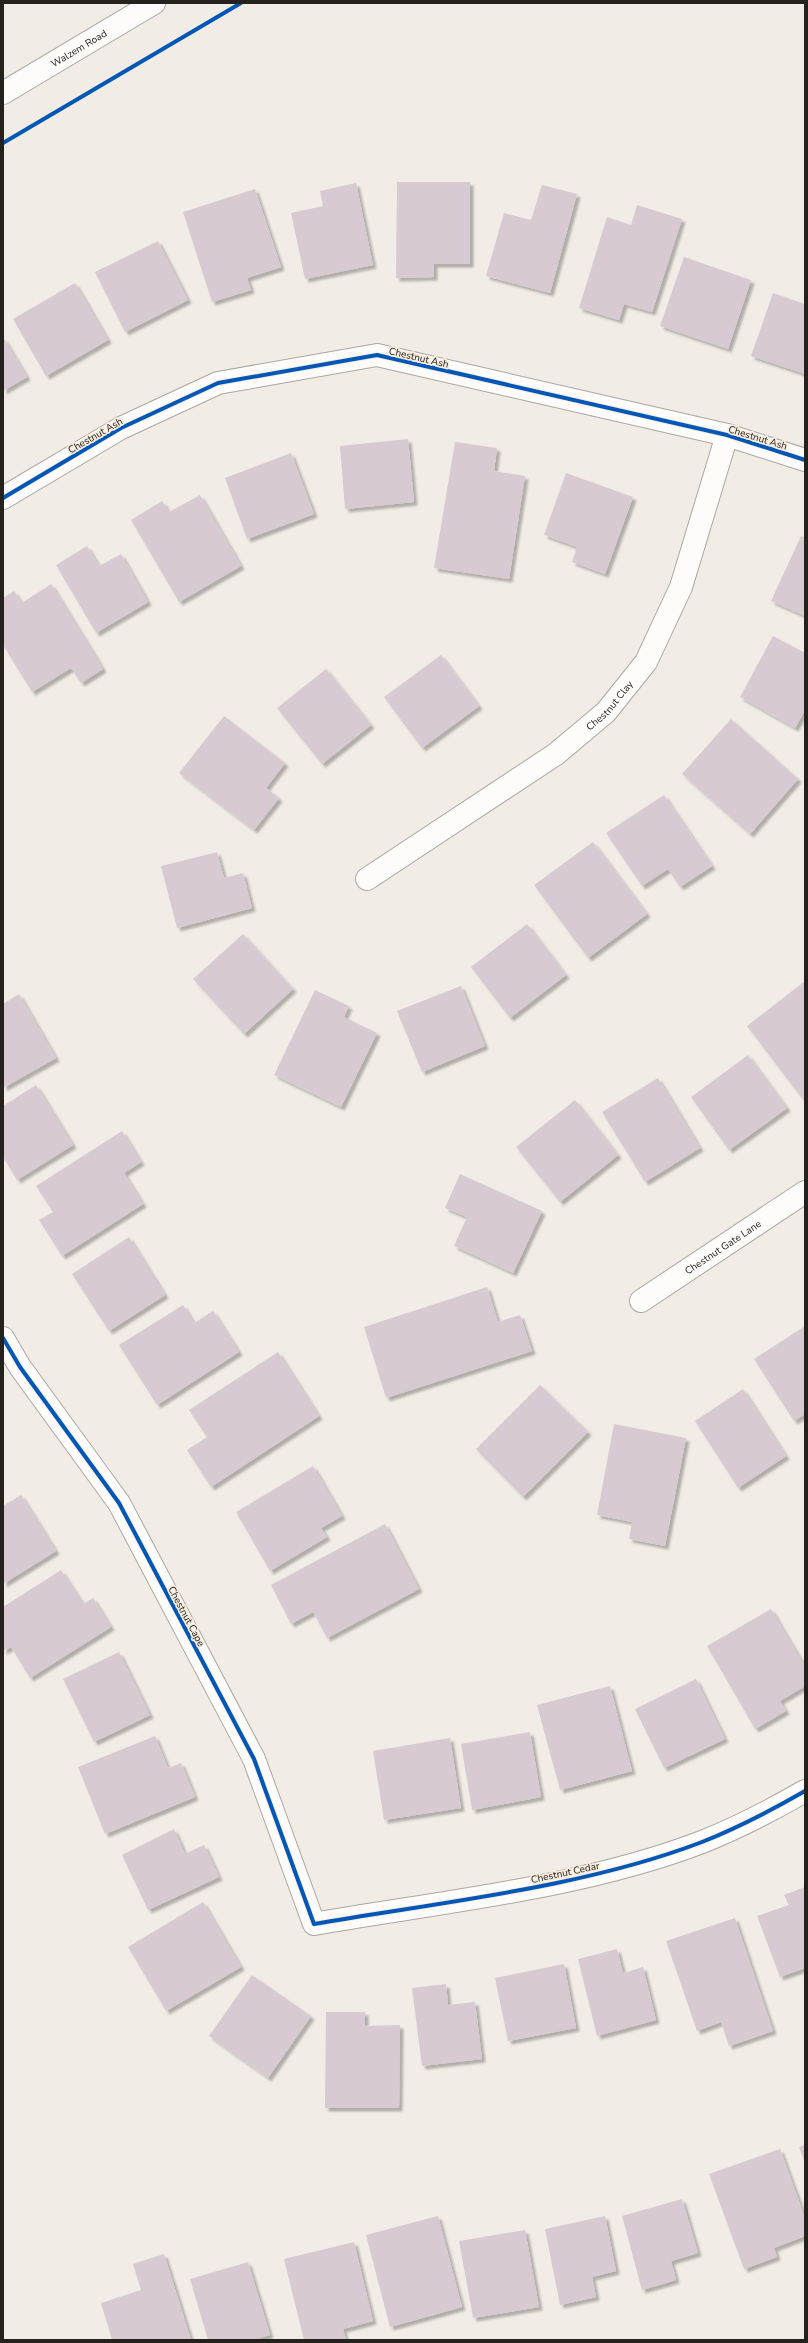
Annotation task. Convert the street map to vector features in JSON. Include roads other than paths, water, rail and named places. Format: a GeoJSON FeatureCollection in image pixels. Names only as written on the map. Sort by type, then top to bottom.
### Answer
{"type":"FeatureCollection","features":[{"type":"Feature","properties":{"kind":"street","name":"Walzem Road"},"geometry":{"type":"LineString","coordinates":[[3,93],[154,3]]}},
{"type":"Feature","properties":{"kind":"street","name":"Chestnut Ash"},"geometry":{"type":"LineString","coordinates":[[3,498],[121,428],[218,383],[377,355],[727,435],[805,460]]}},
{"type":"Feature","properties":{"kind":"street","name":"Chestnut Clay"},"geometry":{"type":"LineString","coordinates":[[367,879],[556,754],[606,712],[646,662],[681,587],[727,435]]}},
{"type":"Feature","properties":{"kind":"street","name":"Chestnut Gate Lane"},"geometry":{"type":"LineString","coordinates":[[641,1301],[805,1192]]}},
{"type":"Feature","properties":{"kind":"street","name":"Chestnut Cape"},"geometry":{"type":"LineString","coordinates":[[3,1338],[20,1366],[119,1503],[254,1759],[314,1924]]}},
{"type":"Feature","properties":{"kind":"street","name":"Chestnut Cedar"},"geometry":{"type":"LineString","coordinates":[[314,1924],[544,1885],[624,1867],[702,1842],[777,1807],[805,1791]]}}]}
